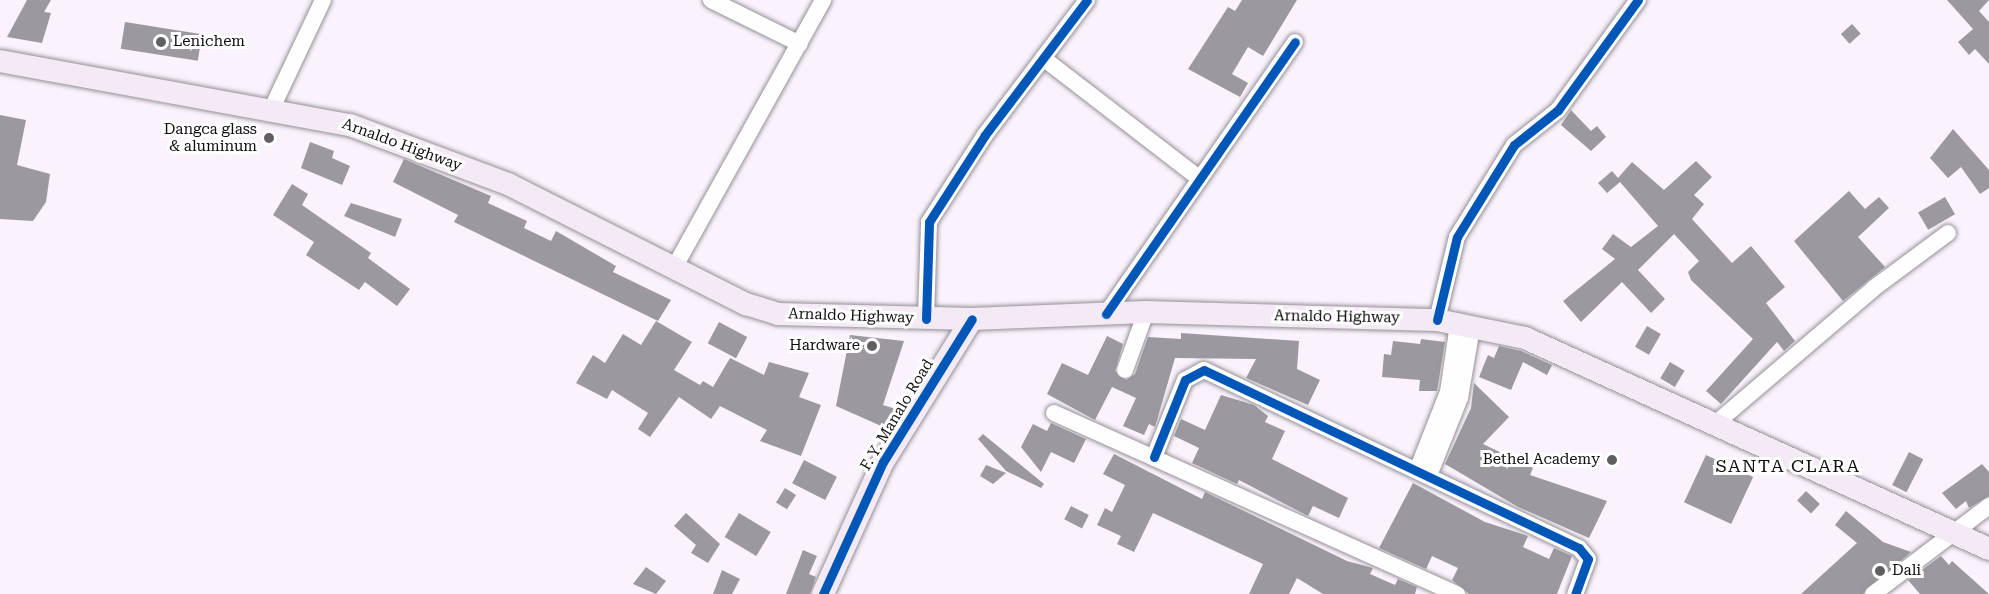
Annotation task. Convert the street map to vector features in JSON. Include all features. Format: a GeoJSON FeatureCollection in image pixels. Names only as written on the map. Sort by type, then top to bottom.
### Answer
{"type":"FeatureCollection","features":[{"type":"Feature","properties":{"kind":"main road","name":"Arnaldo Highway"},"geometry":{"type":"LineString","coordinates":[[0,61],[272,108],[350,125],[508,184],[674,268],[778,314],[972,319],[1146,312],[1456,324],[1526,338],[1989,549]]}},
{"type":"Feature","properties":{"kind":"main road","name":"F. Y. Manalo Road"},"geometry":{"type":"LineString","coordinates":[[823,594],[883,462],[972,319]]}},
{"type":"Feature","properties":{"kind":"street"},"geometry":{"type":"LineString","coordinates":[[272,108],[323,0]]}},
{"type":"Feature","properties":{"kind":"street"},"geometry":{"type":"LineString","coordinates":[[711,0],[800,44]]}},
{"type":"Feature","properties":{"kind":"street"},"geometry":{"type":"LineString","coordinates":[[674,268],[823,0]]}},
{"type":"Feature","properties":{"kind":"street"},"geometry":{"type":"LineString","coordinates":[[926,319],[928,222],[1043,58],[1087,0]]}},
{"type":"Feature","properties":{"kind":"street"},"geometry":{"type":"LineString","coordinates":[[1424,470],[1454,395],[1457,237],[1514,145],[1558,110],[1638,0]]}},
{"type":"Feature","properties":{"kind":"street"},"geometry":{"type":"LineString","coordinates":[[1106,314],[1295,42]]}},
{"type":"Feature","properties":{"kind":"street"},"geometry":{"type":"LineString","coordinates":[[1043,58],[1200,179]]}},
{"type":"Feature","properties":{"kind":"street"},"geometry":{"type":"LineString","coordinates":[[1714,424],[1874,288],[1948,233]]}},
{"type":"Feature","properties":{"kind":"street"},"geometry":{"type":"LineString","coordinates":[[1125,370],[1146,312]]}},
{"type":"Feature","properties":{"kind":"street"},"geometry":{"type":"LineString","coordinates":[[1154,456],[1185,380],[1204,370],[1424,470],[1579,548],[1588,559],[1575,594]]}},
{"type":"Feature","properties":{"kind":"street"},"geometry":{"type":"LineString","coordinates":[[1054,413],[1457,594]]}},
{"type":"Feature","properties":{"kind":"street"},"geometry":{"type":"LineString","coordinates":[[1873,594],[1952,531],[1989,506]]}},
{"type":"Feature","properties":{"kind":"building"},"geometry":{"type":"Polygon","coordinates":[[[27,0],[51,0],[44,12],[51,13],[42,43],[7,37],[27,0]]]}},
{"type":"Feature","properties":{"kind":"building"},"geometry":{"type":"Polygon","coordinates":[[[1242,0],[1297,0],[1263,56],[1248,47],[1232,74],[1248,83],[1240,97],[1188,69],[1228,7],[1235,11],[1242,0]]]}},
{"type":"Feature","properties":{"kind":"building"},"geometry":{"type":"Polygon","coordinates":[[[1947,0],[1989,0],[1979,11],[1989,22],[1989,64],[1975,49],[1969,55],[1958,42],[1973,29],[1947,0]]]}},
{"type":"Feature","properties":{"kind":"building","name":"Lenichem"},"geometry":{"type":"Polygon","coordinates":[[[125,22],[202,34],[198,61],[121,49],[125,22]]]}},
{"type":"Feature","properties":{"kind":"building"},"geometry":{"type":"Polygon","coordinates":[[[1852,24],[1861,34],[1850,44],[1841,34],[1852,24]]]}},
{"type":"Feature","properties":{"kind":"building"},"geometry":{"type":"Polygon","coordinates":[[[1571,110],[1591,131],[1597,126],[1606,137],[1591,151],[1561,125],[1571,110]]]}},
{"type":"Feature","properties":{"kind":"building"},"geometry":{"type":"Polygon","coordinates":[[[0,115],[26,120],[17,165],[50,174],[46,202],[33,221],[0,219],[0,115]]]}},
{"type":"Feature","properties":{"kind":"building"},"geometry":{"type":"Polygon","coordinates":[[[1953,129],[1989,170],[1989,188],[1980,194],[1961,167],[1948,178],[1930,158],[1953,129]]]}},
{"type":"Feature","properties":{"kind":"building"},"geometry":{"type":"Polygon","coordinates":[[[310,142],[334,151],[332,158],[350,166],[342,185],[301,168],[310,142]]]}},
{"type":"Feature","properties":{"kind":"building"},"geometry":{"type":"Polygon","coordinates":[[[404,159],[491,196],[488,203],[527,221],[524,228],[551,241],[556,231],[616,266],[613,272],[671,300],[658,321],[454,222],[458,215],[393,182],[404,159]]]}},
{"type":"Feature","properties":{"kind":"building"},"geometry":{"type":"Polygon","coordinates":[[[1696,161],[1712,177],[1694,195],[1704,204],[1692,219],[1732,263],[1751,246],[1785,287],[1766,303],[1795,341],[1784,351],[1777,342],[1721,404],[1706,391],[1753,339],[1691,280],[1688,272],[1699,261],[1674,234],[1638,270],[1665,299],[1651,313],[1622,282],[1581,322],[1563,301],[1615,259],[1602,249],[1613,234],[1631,247],[1658,226],[1620,182],[1607,193],[1598,183],[1612,171],[1618,178],[1632,162],[1664,190],[1696,161]]]}},
{"type":"Feature","properties":{"kind":"building"},"geometry":{"type":"Polygon","coordinates":[[[292,184],[308,194],[302,205],[371,253],[368,258],[410,289],[397,306],[365,282],[359,290],[306,255],[314,242],[273,215],[292,184]]]}},
{"type":"Feature","properties":{"kind":"building"},"geometry":{"type":"Polygon","coordinates":[[[1849,191],[1865,209],[1879,197],[1889,208],[1858,237],[1885,267],[1843,301],[1794,241],[1849,191]]]}},
{"type":"Feature","properties":{"kind":"building"},"geometry":{"type":"Polygon","coordinates":[[[1945,197],[1955,214],[1928,230],[1918,212],[1945,197]]]}},
{"type":"Feature","properties":{"kind":"building"},"geometry":{"type":"Polygon","coordinates":[[[351,203],[402,219],[395,237],[344,216],[351,203]]]}},
{"type":"Feature","properties":{"kind":"building"},"geometry":{"type":"Polygon","coordinates":[[[656,321],[692,342],[674,370],[700,385],[703,381],[713,387],[730,358],[764,375],[769,362],[809,373],[799,397],[821,405],[801,456],[760,441],[767,430],[720,406],[711,419],[679,397],[650,437],[638,429],[648,413],[612,390],[607,399],[576,383],[593,355],[605,363],[623,334],[641,345],[656,321]]]}},
{"type":"Feature","properties":{"kind":"building"},"geometry":{"type":"Polygon","coordinates":[[[719,322],[747,337],[736,358],[708,343],[719,322]]]}},
{"type":"Feature","properties":{"kind":"building"},"geometry":{"type":"Polygon","coordinates":[[[1647,326],[1661,334],[1649,355],[1635,347],[1647,326]]]}},
{"type":"Feature","properties":{"kind":"building"},"geometry":{"type":"Polygon","coordinates":[[[1181,333],[1299,341],[1297,369],[1320,380],[1308,405],[1246,378],[1256,359],[1175,358],[1155,427],[1149,424],[1144,435],[1123,426],[1136,398],[1112,387],[1095,420],[1047,394],[1062,363],[1088,375],[1107,336],[1123,344],[1115,371],[1126,380],[1135,374],[1148,337],[1181,339],[1181,333]]]}},
{"type":"Feature","properties":{"kind":"building"},"geometry":{"type":"Polygon","coordinates":[[[850,335],[904,341],[883,405],[899,410],[888,429],[836,406],[850,335]]]}},
{"type":"Feature","properties":{"kind":"building"},"geometry":{"type":"Polygon","coordinates":[[[1421,339],[1445,342],[1437,391],[1419,391],[1420,380],[1382,377],[1384,354],[1391,355],[1393,341],[1420,344],[1421,339]]]}},
{"type":"Feature","properties":{"kind":"building"},"geometry":{"type":"Polygon","coordinates":[[[1499,346],[1521,351],[1552,365],[1547,375],[1523,362],[1511,390],[1479,377],[1488,355],[1494,358],[1499,346]]]}},
{"type":"Feature","properties":{"kind":"building"},"geometry":{"type":"Polygon","coordinates":[[[1670,362],[1685,371],[1675,387],[1660,378],[1670,362]]]}},
{"type":"Feature","properties":{"kind":"building"},"geometry":{"type":"Polygon","coordinates":[[[1474,383],[1509,417],[1483,444],[1533,468],[1530,475],[1607,501],[1589,538],[1518,507],[1445,464],[1471,408],[1474,383]]]}},
{"type":"Feature","properties":{"kind":"building"},"geometry":{"type":"Polygon","coordinates":[[[1221,395],[1254,405],[1268,416],[1265,422],[1285,431],[1272,459],[1348,498],[1339,518],[1313,506],[1308,516],[1239,480],[1237,484],[1192,463],[1199,448],[1174,436],[1181,419],[1205,430],[1221,395]]]}},
{"type":"Feature","properties":{"kind":"building"},"geometry":{"type":"Polygon","coordinates":[[[1051,423],[1086,439],[1074,463],[1051,452],[1041,472],[1021,447],[1033,424],[1047,431],[1051,423]]]}},
{"type":"Feature","properties":{"kind":"building"},"geometry":{"type":"Polygon","coordinates":[[[983,434],[1044,484],[1041,488],[1006,471],[978,439],[983,434]]]}},
{"type":"Feature","properties":{"kind":"building"},"geometry":{"type":"Polygon","coordinates":[[[1909,452],[1923,459],[1906,492],[1892,485],[1909,452]]]}},
{"type":"Feature","properties":{"kind":"building"},"geometry":{"type":"Polygon","coordinates":[[[1114,454],[1202,499],[1205,492],[1347,561],[1373,568],[1370,574],[1395,585],[1398,579],[1417,587],[1415,594],[1323,594],[1297,578],[1289,594],[1249,594],[1263,564],[1153,513],[1134,552],[1117,544],[1121,536],[1097,525],[1105,508],[1112,512],[1125,485],[1103,474],[1114,454]]]}},
{"type":"Feature","properties":{"kind":"building"},"geometry":{"type":"Polygon","coordinates":[[[1706,455],[1753,477],[1731,524],[1684,502],[1706,455]]]}},
{"type":"Feature","properties":{"kind":"building"},"geometry":{"type":"Polygon","coordinates":[[[804,460],[837,477],[825,500],[792,483],[804,460]]]}},
{"type":"Feature","properties":{"kind":"building"},"geometry":{"type":"Polygon","coordinates":[[[1982,464],[1989,472],[1989,496],[1969,508],[1966,501],[1956,509],[1942,493],[1982,464]]]}},
{"type":"Feature","properties":{"kind":"building"},"geometry":{"type":"Polygon","coordinates":[[[986,465],[1006,473],[993,484],[980,476],[986,465]]]}},
{"type":"Feature","properties":{"kind":"building"},"geometry":{"type":"Polygon","coordinates":[[[1413,483],[1485,522],[1528,536],[1523,547],[1549,559],[1554,548],[1572,556],[1557,594],[1469,594],[1452,580],[1458,568],[1432,556],[1426,569],[1379,548],[1413,483]]]}},
{"type":"Feature","properties":{"kind":"building"},"geometry":{"type":"Polygon","coordinates":[[[785,488],[796,495],[787,509],[776,502],[785,488]]]}},
{"type":"Feature","properties":{"kind":"building"},"geometry":{"type":"Polygon","coordinates":[[[1806,491],[1820,504],[1811,513],[1797,501],[1806,491]]]}},
{"type":"Feature","properties":{"kind":"building"},"geometry":{"type":"Polygon","coordinates":[[[1071,506],[1089,515],[1082,528],[1064,519],[1071,506]]]}},
{"type":"Feature","properties":{"kind":"building"},"geometry":{"type":"Polygon","coordinates":[[[1846,511],[1883,542],[1911,552],[1863,594],[1801,594],[1857,543],[1835,525],[1846,511]]]}},
{"type":"Feature","properties":{"kind":"building"},"geometry":{"type":"Polygon","coordinates":[[[686,513],[720,544],[708,563],[691,553],[696,545],[674,526],[686,513]]]}},
{"type":"Feature","properties":{"kind":"building"},"geometry":{"type":"Polygon","coordinates":[[[739,513],[771,532],[756,556],[725,537],[739,513]]]}},
{"type":"Feature","properties":{"kind":"building"},"geometry":{"type":"Polygon","coordinates":[[[803,550],[817,556],[809,574],[816,577],[810,594],[786,594],[803,550]]]}},
{"type":"Feature","properties":{"kind":"building"},"geometry":{"type":"Polygon","coordinates":[[[1941,556],[1949,565],[1952,561],[1989,594],[1920,594],[1908,580],[1941,556]]]}},
{"type":"Feature","properties":{"kind":"building"},"geometry":{"type":"Polygon","coordinates":[[[646,567],[666,581],[656,594],[633,584],[646,567]]]}},
{"type":"Feature","properties":{"kind":"building"},"geometry":{"type":"Polygon","coordinates":[[[722,570],[740,579],[732,594],[713,594],[722,570]]]}},
{"type":"Feature","properties":{"kind":"cycle path"},"geometry":{"type":"LineString","coordinates":[[926,319],[929,222],[985,135],[1087,0]]}},
{"type":"Feature","properties":{"kind":"cycle path"},"geometry":{"type":"LineString","coordinates":[[1437,320],[1457,237],[1514,145],[1558,110],[1638,0]]}},
{"type":"Feature","properties":{"kind":"cycle path"},"geometry":{"type":"LineString","coordinates":[[1106,314],[1295,42]]}},
{"type":"Feature","properties":{"kind":"cycle path"},"geometry":{"type":"LineString","coordinates":[[823,594],[883,462],[972,319]]}},
{"type":"Feature","properties":{"kind":"cycle path"},"geometry":{"type":"LineString","coordinates":[[1154,457],[1185,380],[1204,370],[1579,548],[1588,559],[1575,594]]}},
{"type":"Feature","properties":{"kind":"place","name":"Lenichem"},"geometry":{"type":"Point","coordinates":[161,42]}},
{"type":"Feature","properties":{"kind":"place","name":"Dangca glass & aluminum"},"geometry":{"type":"Point","coordinates":[269,138]}},
{"type":"Feature","properties":{"kind":"place","name":"Hardware"},"geometry":{"type":"Point","coordinates":[872,346]}},
{"type":"Feature","properties":{"kind":"place","name":"Bethel Academy"},"geometry":{"type":"Point","coordinates":[1612,460]}},
{"type":"Feature","properties":{"kind":"place","name":"Dali"},"geometry":{"type":"Point","coordinates":[1880,571]}},
{"type":"Feature","properties":{"kind":"district","name":"SANTA CLARA"},"geometry":{"type":"Point","coordinates":[1788,466]}}]}
